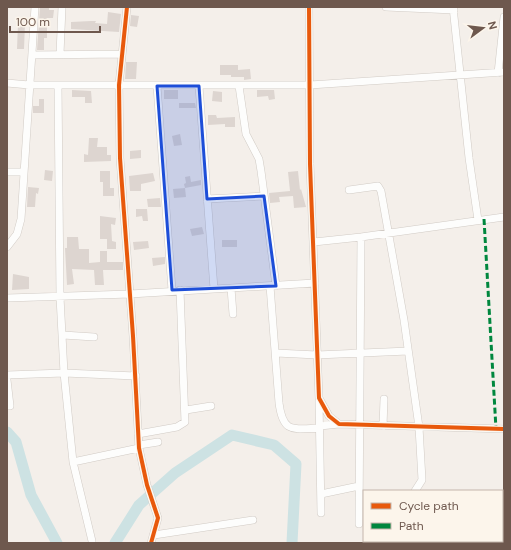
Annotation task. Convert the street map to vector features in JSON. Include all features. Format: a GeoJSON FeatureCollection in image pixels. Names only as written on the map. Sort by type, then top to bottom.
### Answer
{"type":"FeatureCollection","features":[{"type":"Feature","properties":{"kind":"street"},"geometry":{"type":"LineString","coordinates":[[7,247],[15,237],[19,227],[35,7]]}},
{"type":"Feature","properties":{"kind":"street"},"geometry":{"type":"LineString","coordinates":[[60,54],[62,7]]}},
{"type":"Feature","properties":{"kind":"street"},"geometry":{"type":"LineString","coordinates":[[127,7],[119,85],[120,158],[136,376],[139,447],[146,485],[158,520],[151,543]]}},
{"type":"Feature","properties":{"kind":"street"},"geometry":{"type":"LineString","coordinates":[[309,7],[321,513]]}},
{"type":"Feature","properties":{"kind":"street"},"geometry":{"type":"LineString","coordinates":[[386,7],[454,8],[469,158],[478,220]]}},
{"type":"Feature","properties":{"kind":"street"},"geometry":{"type":"LineString","coordinates":[[7,83],[29,85],[157,86],[310,85],[502,73],[504,17]]}},
{"type":"Feature","properties":{"kind":"street"},"geometry":{"type":"LineString","coordinates":[[32,55],[122,54]]}},
{"type":"Feature","properties":{"kind":"street"},"geometry":{"type":"LineString","coordinates":[[58,85],[60,297],[64,372],[73,462],[92,541]]}},
{"type":"Feature","properties":{"kind":"street"},"geometry":{"type":"LineString","coordinates":[[157,86],[172,290]]}},
{"type":"Feature","properties":{"kind":"street"},"geometry":{"type":"LineString","coordinates":[[199,86],[214,289]]}},
{"type":"Feature","properties":{"kind":"street"},"geometry":{"type":"LineString","coordinates":[[239,86],[246,134],[260,163],[273,286],[279,403],[284,424],[292,429],[339,424],[359,426],[504,429]]}},
{"type":"Feature","properties":{"kind":"street"},"geometry":{"type":"LineString","coordinates":[[7,172],[24,172]]}},
{"type":"Feature","properties":{"kind":"street"},"geometry":{"type":"LineString","coordinates":[[349,190],[379,186],[390,233],[419,427],[422,480],[416,490]]}},
{"type":"Feature","properties":{"kind":"street"},"geometry":{"type":"LineString","coordinates":[[207,199],[264,196]]}},
{"type":"Feature","properties":{"kind":"street"},"geometry":{"type":"LineString","coordinates":[[314,242],[504,217]]}},
{"type":"Feature","properties":{"kind":"street"},"geometry":{"type":"LineString","coordinates":[[359,524],[360,237]]}},
{"type":"Feature","properties":{"kind":"street"},"geometry":{"type":"LineString","coordinates":[[7,298],[130,294],[172,290],[315,283]]}},
{"type":"Feature","properties":{"kind":"street"},"geometry":{"type":"LineString","coordinates":[[231,288],[233,314]]}},
{"type":"Feature","properties":{"kind":"street"},"geometry":{"type":"LineString","coordinates":[[138,434],[182,425],[186,420],[180,290]]}},
{"type":"Feature","properties":{"kind":"street"},"geometry":{"type":"LineString","coordinates":[[63,335],[94,337]]}},
{"type":"Feature","properties":{"kind":"street"},"geometry":{"type":"LineString","coordinates":[[276,353],[317,355],[408,351]]}},
{"type":"Feature","properties":{"kind":"street"},"geometry":{"type":"LineString","coordinates":[[7,375],[64,372],[136,376]]}},
{"type":"Feature","properties":{"kind":"street"},"geometry":{"type":"LineString","coordinates":[[7,380],[10,406]]}},
{"type":"Feature","properties":{"kind":"street"},"geometry":{"type":"LineString","coordinates":[[319,398],[329,416],[339,424]]}},
{"type":"Feature","properties":{"kind":"street"},"geometry":{"type":"LineString","coordinates":[[383,426],[384,399]]}},
{"type":"Feature","properties":{"kind":"street"},"geometry":{"type":"LineString","coordinates":[[186,410],[211,406]]}},
{"type":"Feature","properties":{"kind":"street"},"geometry":{"type":"LineString","coordinates":[[73,462],[158,442]]}},
{"type":"Feature","properties":{"kind":"street"},"geometry":{"type":"LineString","coordinates":[[321,494],[359,486]]}},
{"type":"Feature","properties":{"kind":"street"},"geometry":{"type":"LineString","coordinates":[[154,535],[253,520]]}},
{"type":"Feature","properties":{"kind":"highlighted area"},"geometry":{"type":"Polygon","coordinates":[[[157,86],[199,86],[207,199],[264,196],[276,286],[172,290],[157,86]]]}},
{"type":"Feature","properties":{"kind":"building"},"geometry":{"type":"Polygon","coordinates":[[[40,7],[49,7],[49,10],[54,10],[53,18],[47,18],[47,38],[44,38],[44,50],[37,50],[40,7]]]}},
{"type":"Feature","properties":{"kind":"building"},"geometry":{"type":"Polygon","coordinates":[[[108,12],[121,14],[119,32],[71,29],[71,22],[96,21],[95,23],[107,24],[108,12]]]}},
{"type":"Feature","properties":{"kind":"building"},"geometry":{"type":"Polygon","coordinates":[[[131,15],[139,16],[137,27],[130,26],[131,15]]]}},
{"type":"Feature","properties":{"kind":"building"},"geometry":{"type":"Polygon","coordinates":[[[18,24],[25,24],[24,49],[17,49],[18,24]]]}},
{"type":"Feature","properties":{"kind":"building"},"geometry":{"type":"Polygon","coordinates":[[[126,62],[137,62],[136,79],[125,79],[126,62]]]}},
{"type":"Feature","properties":{"kind":"building"},"geometry":{"type":"Polygon","coordinates":[[[220,65],[238,65],[238,70],[250,69],[251,79],[244,80],[244,77],[220,75],[220,65]]]}},
{"type":"Feature","properties":{"kind":"building"},"geometry":{"type":"Polygon","coordinates":[[[72,90],[91,91],[92,103],[85,103],[85,97],[72,97],[72,90]]]}},
{"type":"Feature","properties":{"kind":"building"},"geometry":{"type":"Polygon","coordinates":[[[164,90],[178,90],[178,99],[164,99],[164,90]]]}},
{"type":"Feature","properties":{"kind":"building"},"geometry":{"type":"Polygon","coordinates":[[[257,90],[274,90],[275,99],[269,100],[268,96],[257,97],[257,90]]]}},
{"type":"Feature","properties":{"kind":"building"},"geometry":{"type":"Polygon","coordinates":[[[213,91],[222,92],[222,102],[212,101],[213,91]]]}},
{"type":"Feature","properties":{"kind":"building"},"geometry":{"type":"Polygon","coordinates":[[[39,99],[44,99],[44,113],[33,113],[33,106],[39,106],[39,99]]]}},
{"type":"Feature","properties":{"kind":"building"},"geometry":{"type":"Polygon","coordinates":[[[179,103],[195,103],[196,108],[179,108],[179,103]]]}},
{"type":"Feature","properties":{"kind":"building"},"geometry":{"type":"Polygon","coordinates":[[[208,115],[216,115],[217,118],[235,117],[235,127],[225,127],[225,124],[208,125],[208,115]]]}},
{"type":"Feature","properties":{"kind":"building"},"geometry":{"type":"Polygon","coordinates":[[[180,134],[182,145],[174,146],[172,136],[180,134]]]}},
{"type":"Feature","properties":{"kind":"building"},"geometry":{"type":"Polygon","coordinates":[[[89,138],[98,138],[97,147],[107,147],[107,155],[111,155],[111,161],[84,162],[84,154],[88,155],[89,138]]]}},
{"type":"Feature","properties":{"kind":"building"},"geometry":{"type":"Polygon","coordinates":[[[141,150],[141,158],[130,159],[130,151],[141,150]]]}},
{"type":"Feature","properties":{"kind":"building"},"geometry":{"type":"Polygon","coordinates":[[[45,170],[53,171],[52,181],[44,180],[45,170]]]}},
{"type":"Feature","properties":{"kind":"building"},"geometry":{"type":"Polygon","coordinates":[[[100,171],[110,171],[110,188],[114,188],[114,196],[103,196],[103,182],[100,182],[100,171]]]}},
{"type":"Feature","properties":{"kind":"building"},"geometry":{"type":"Polygon","coordinates":[[[298,171],[300,190],[301,189],[306,207],[294,208],[293,196],[279,197],[280,202],[270,203],[269,193],[290,191],[288,172],[298,171]]]}},
{"type":"Feature","properties":{"kind":"building"},"geometry":{"type":"Polygon","coordinates":[[[153,173],[155,181],[141,184],[141,191],[130,191],[129,176],[153,173]]]}},
{"type":"Feature","properties":{"kind":"building"},"geometry":{"type":"Polygon","coordinates":[[[190,176],[191,182],[201,180],[201,185],[185,188],[185,177],[190,176]]]}},
{"type":"Feature","properties":{"kind":"building"},"geometry":{"type":"Polygon","coordinates":[[[28,187],[39,188],[38,194],[36,193],[35,207],[27,207],[28,187]]]}},
{"type":"Feature","properties":{"kind":"building"},"geometry":{"type":"Polygon","coordinates":[[[185,188],[186,197],[174,198],[173,189],[185,188]]]}},
{"type":"Feature","properties":{"kind":"building"},"geometry":{"type":"Polygon","coordinates":[[[160,198],[161,207],[148,207],[147,199],[160,198]]]}},
{"type":"Feature","properties":{"kind":"building"},"geometry":{"type":"Polygon","coordinates":[[[136,209],[147,209],[148,221],[143,221],[142,216],[136,217],[136,209]]]}},
{"type":"Feature","properties":{"kind":"building"},"geometry":{"type":"Polygon","coordinates":[[[100,216],[116,218],[115,225],[111,224],[112,241],[116,242],[116,249],[107,249],[107,239],[100,239],[100,216]]]}},
{"type":"Feature","properties":{"kind":"building"},"geometry":{"type":"Polygon","coordinates":[[[202,227],[204,234],[192,236],[190,229],[202,227]]]}},
{"type":"Feature","properties":{"kind":"building"},"geometry":{"type":"Polygon","coordinates":[[[67,237],[78,237],[79,249],[89,249],[89,263],[100,262],[100,251],[107,251],[107,262],[123,262],[123,270],[103,270],[104,285],[95,285],[94,270],[72,269],[74,284],[67,285],[65,248],[67,248],[67,237]]]}},
{"type":"Feature","properties":{"kind":"building"},"geometry":{"type":"Polygon","coordinates":[[[222,240],[237,240],[237,247],[222,247],[222,240]]]}},
{"type":"Feature","properties":{"kind":"building"},"geometry":{"type":"Polygon","coordinates":[[[148,241],[149,248],[134,250],[133,242],[148,241]]]}},
{"type":"Feature","properties":{"kind":"building"},"geometry":{"type":"Polygon","coordinates":[[[165,257],[165,264],[153,266],[152,258],[165,257]]]}},
{"type":"Feature","properties":{"kind":"building"},"geometry":{"type":"Polygon","coordinates":[[[13,274],[29,277],[29,289],[12,290],[13,274]]]}},
{"type":"Feature","properties":{"kind":"waterway"},"geometry":{"type":"LineString","coordinates":[[7,432],[16,442],[31,495],[57,543]]}},
{"type":"Feature","properties":{"kind":"waterway"},"geometry":{"type":"LineString","coordinates":[[115,543],[139,505],[175,473],[232,435],[274,445],[296,464],[292,543]]}},
{"type":"Feature","properties":{"kind":"marked path"},"geometry":{"type":"LineString","coordinates":[[484,219],[496,429]]}},
{"type":"Feature","properties":{"kind":"cycle path"},"geometry":{"type":"LineString","coordinates":[[127,7],[119,85],[120,158],[133,336],[139,448],[147,485],[158,518],[151,543]]}},
{"type":"Feature","properties":{"kind":"cycle path"},"geometry":{"type":"LineString","coordinates":[[309,7],[310,164],[319,398],[329,416],[339,424],[504,429]]}}]}
